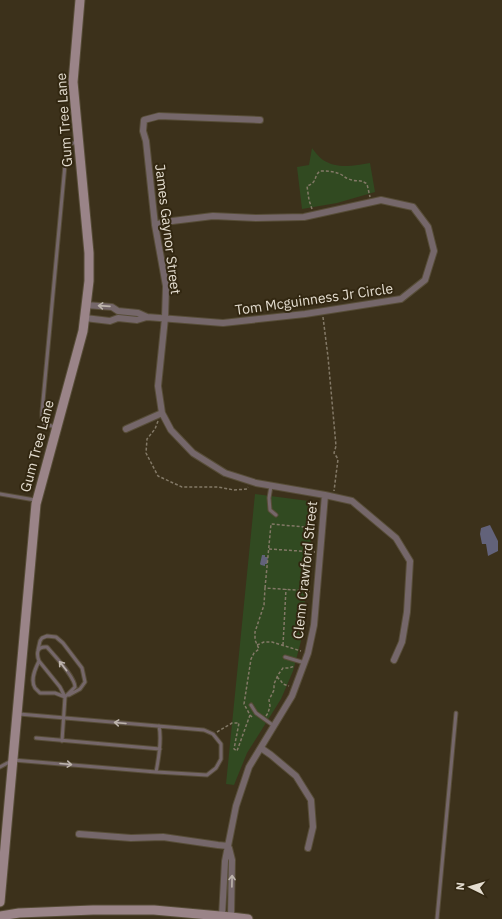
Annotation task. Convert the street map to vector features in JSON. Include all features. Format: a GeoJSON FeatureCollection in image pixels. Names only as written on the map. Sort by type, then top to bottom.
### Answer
{"type":"FeatureCollection","features":[{"type":"Feature","properties":{"kind":"street","name":"Gum Tree Lane"},"geometry":{"type":"LineString","coordinates":[[0,902],[36,504],[83,331],[89,281],[89,253],[73,82],[80,0]]}},
{"type":"Feature","properties":{"kind":"street","name":"James Gaynor Street"},"geometry":{"type":"LineString","coordinates":[[260,120],[159,116],[144,120],[143,131],[146,141],[155,224],[166,286],[165,318],[158,386],[162,413],[172,430],[193,453],[225,473],[271,486],[352,501],[396,538],[410,561],[407,612],[402,642],[394,660]]}},
{"type":"Feature","properties":{"kind":"street","name":"Tom Mcguinness Jr Circle"},"geometry":{"type":"LineString","coordinates":[[85,318],[110,321],[118,318],[137,320],[147,317],[223,324],[322,312],[401,299],[425,280],[434,251],[428,227],[413,207],[381,200],[304,217],[256,218],[213,216],[155,224]]}},
{"type":"Feature","properties":{"kind":"street","name":"Tom Mcguinness Jr Circle"},"geometry":{"type":"LineString","coordinates":[[86,305],[112,307],[118,311],[138,313],[147,317]]}},
{"type":"Feature","properties":{"kind":"street"},"geometry":{"type":"LineString","coordinates":[[126,429],[162,413]]}},
{"type":"Feature","properties":{"kind":"street","name":"Clenn Crawford Street"},"geometry":{"type":"LineString","coordinates":[[227,916],[225,861],[236,806],[249,767],[292,696],[308,653],[314,625],[325,495]]}},
{"type":"Feature","properties":{"kind":"street"},"geometry":{"type":"LineString","coordinates":[[261,748],[296,776],[311,800],[313,827],[308,848]]}},
{"type":"Feature","properties":{"kind":"street"},"geometry":{"type":"LineString","coordinates":[[79,834],[131,838],[163,837],[228,846]]}},
{"type":"Feature","properties":{"kind":"street","name":"Clenn Crawford Street"},"geometry":{"type":"LineString","coordinates":[[227,916],[232,860],[228,846]]}},
{"type":"Feature","properties":{"kind":"street"},"geometry":{"type":"LineString","coordinates":[[0,916],[19,913],[56,915],[93,910],[154,910],[248,919]]}},
{"type":"Feature","properties":{"kind":"lane"},"geometry":{"type":"LineString","coordinates":[[57,427],[45,424],[42,418],[42,412],[66,154],[70,143],[79,142]]}},
{"type":"Feature","properties":{"kind":"lane"},"geometry":{"type":"LineString","coordinates":[[118,311],[118,318]]}},
{"type":"Feature","properties":{"kind":"lane"},"geometry":{"type":"LineString","coordinates":[[271,486],[269,498],[270,510],[276,515]]}},
{"type":"Feature","properties":{"kind":"lane"},"geometry":{"type":"LineString","coordinates":[[0,494],[37,500]]}},
{"type":"Feature","properties":{"kind":"lane"},"geometry":{"type":"LineString","coordinates":[[39,661],[35,670],[33,681],[35,688],[40,694],[55,693],[65,697],[80,689],[85,682],[82,668],[63,643],[56,637],[47,636],[42,638],[37,656],[39,661],[60,687],[65,697],[62,741]]}},
{"type":"Feature","properties":{"kind":"lane"},"geometry":{"type":"LineString","coordinates":[[38,650],[43,646],[47,647],[75,682],[75,687],[65,697]]}},
{"type":"Feature","properties":{"kind":"lane"},"geometry":{"type":"LineString","coordinates":[[285,657],[305,663]]}},
{"type":"Feature","properties":{"kind":"lane"},"geometry":{"type":"LineString","coordinates":[[251,706],[256,713],[274,726]]}},
{"type":"Feature","properties":{"kind":"lane"},"geometry":{"type":"LineString","coordinates":[[437,919],[456,713]]}},
{"type":"Feature","properties":{"kind":"lane"},"geometry":{"type":"LineString","coordinates":[[0,767],[13,760],[207,775],[216,768],[221,759],[221,744],[213,734],[204,730],[17,714]]}},
{"type":"Feature","properties":{"kind":"lane"},"geometry":{"type":"LineString","coordinates":[[156,772],[160,749],[159,726]]}},
{"type":"Feature","properties":{"kind":"lane"},"geometry":{"type":"LineString","coordinates":[[36,738],[160,749]]}},
{"type":"Feature","properties":{"kind":"path"},"geometry":{"type":"LineString","coordinates":[[314,215],[309,200],[307,186],[315,181],[317,174],[320,171],[332,171],[349,179],[363,181],[367,184],[371,202]]}},
{"type":"Feature","properties":{"kind":"path"},"geometry":{"type":"LineString","coordinates":[[322,312],[328,357],[336,446],[334,453],[338,459],[333,497]]}},
{"type":"Feature","properties":{"kind":"path"},"geometry":{"type":"LineString","coordinates":[[162,413],[155,429],[147,439],[146,453],[158,476],[182,487],[218,487],[234,490],[247,489],[249,481]]}},
{"type":"Feature","properties":{"kind":"path"},"geometry":{"type":"LineString","coordinates":[[255,719],[250,715],[244,704],[251,659],[254,653],[259,649],[255,640],[255,632],[264,605],[271,524],[323,528]]}},
{"type":"Feature","properties":{"kind":"path"},"geometry":{"type":"LineString","coordinates":[[269,549],[320,553]]}},
{"type":"Feature","properties":{"kind":"path"},"geometry":{"type":"LineString","coordinates":[[266,588],[317,591]]}},
{"type":"Feature","properties":{"kind":"path"},"geometry":{"type":"LineString","coordinates":[[282,645],[286,589]]}},
{"type":"Feature","properties":{"kind":"path"},"geometry":{"type":"LineString","coordinates":[[257,645],[264,642],[272,642],[308,653]]}},
{"type":"Feature","properties":{"kind":"path"},"geometry":{"type":"LineString","coordinates":[[264,719],[270,706],[269,700],[274,690],[274,684],[283,668],[289,668],[305,663]]}},
{"type":"Feature","properties":{"kind":"path"},"geometry":{"type":"LineString","coordinates":[[277,677],[283,684],[295,689]]}},
{"type":"Feature","properties":{"kind":"path"},"geometry":{"type":"LineString","coordinates":[[213,734],[232,723],[239,723],[234,749],[237,751],[250,715]]}},
{"type":"Feature","properties":{"kind":"green space"},"geometry":{"type":"Polygon","coordinates":[[[312,148],[323,160],[334,165],[352,166],[370,163],[375,192],[337,203],[302,209],[297,167],[309,165],[312,148]]]}},
{"type":"Feature","properties":{"kind":"green space"},"geometry":{"type":"Polygon","coordinates":[[[255,494],[309,501],[314,509],[301,641],[293,671],[281,699],[247,753],[234,785],[226,784],[255,494]]]}},
{"type":"Feature","properties":{"kind":"building"},"geometry":{"type":"Polygon","coordinates":[[[490,525],[498,541],[498,551],[488,556],[486,544],[482,544],[480,534],[481,528],[490,525]]]}},
{"type":"Feature","properties":{"kind":"building"},"geometry":{"type":"Polygon","coordinates":[[[262,555],[268,557],[267,564],[265,564],[265,566],[260,564],[262,555]]]}}]}
